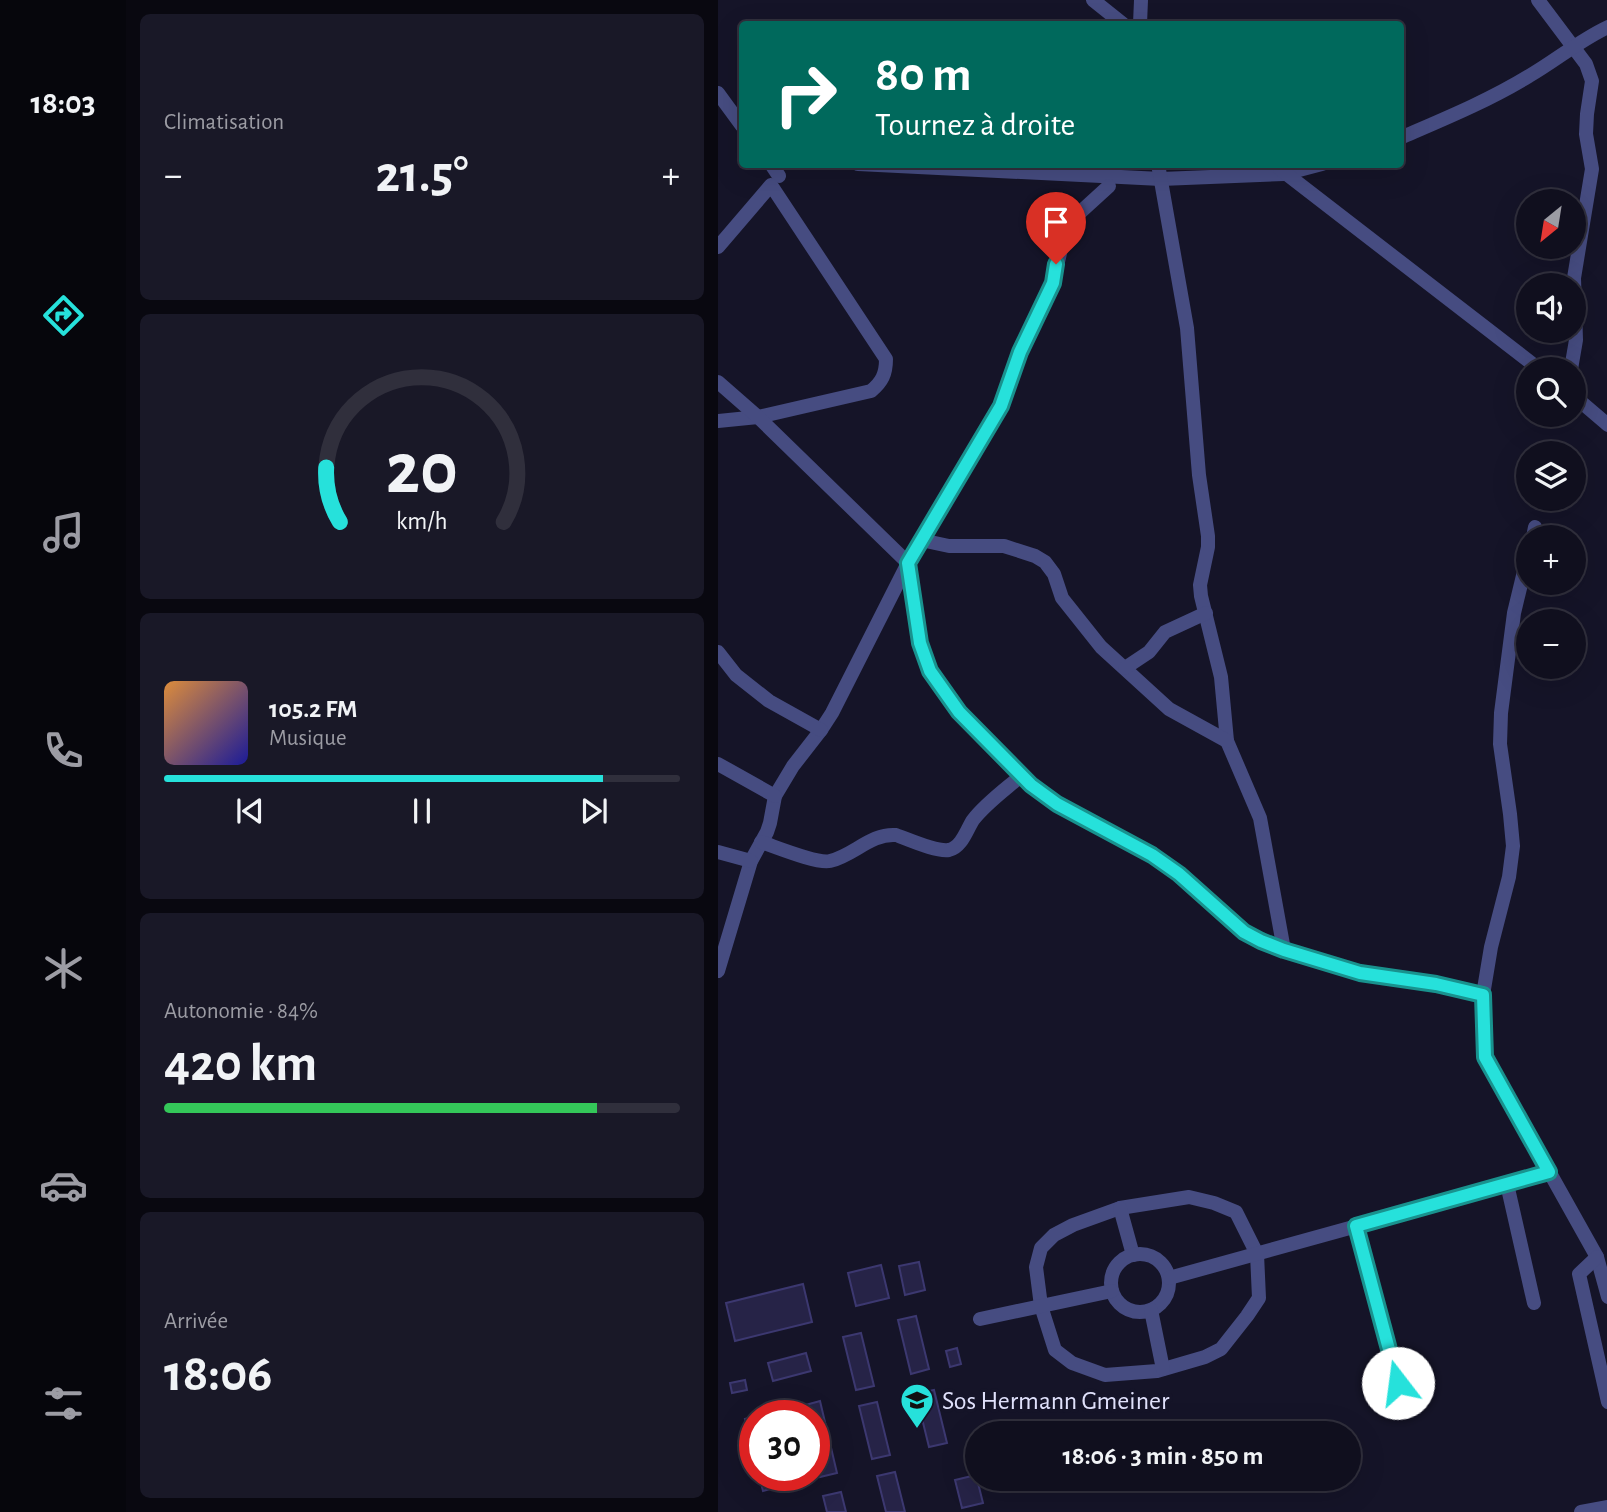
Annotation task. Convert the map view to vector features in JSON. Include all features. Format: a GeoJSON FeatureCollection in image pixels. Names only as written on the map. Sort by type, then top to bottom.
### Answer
{"type":"FeatureCollection","features":[{"type":"Feature","properties":{"kind":"street"},"geometry":{"type":"LineString","coordinates":[[1093,0],[1119,21]]}},
{"type":"Feature","properties":{"kind":"street"},"geometry":{"type":"LineString","coordinates":[[1140,21],[1141,0]]}},
{"type":"Feature","properties":{"kind":"street"},"geometry":{"type":"LineString","coordinates":[[1538,0],[1586,64],[1592,81],[1586,135],[1592,169],[1574,278],[1576,340],[1573,357]]}},
{"type":"Feature","properties":{"kind":"street"},"geometry":{"type":"LineString","coordinates":[[1404,136],[1529,77],[1608,27]]}},
{"type":"Feature","properties":{"kind":"street"},"geometry":{"type":"LineString","coordinates":[[718,93],[739,123]]}},
{"type":"Feature","properties":{"kind":"street"},"geometry":{"type":"LineString","coordinates":[[1009,168],[1160,172],[1279,169],[1523,357]]}},
{"type":"Feature","properties":{"kind":"street"},"geometry":{"type":"LineString","coordinates":[[1160,172],[1187,328],[1199,475],[1208,536],[1200,585],[1201,596],[1221,677],[1227,741],[1260,818],[1284,950]]}},
{"type":"Feature","properties":{"kind":"street"},"geometry":{"type":"LineString","coordinates":[[718,247],[770,185],[886,359],[886,371],[880,384],[871,391],[758,417],[718,421]]}},
{"type":"Feature","properties":{"kind":"street"},"geometry":{"type":"LineString","coordinates":[[718,971],[751,861],[770,823],[775,796],[793,766],[821,730],[908,563],[1001,406],[1020,352],[1053,283],[1064,232],[1075,217],[1109,186]]}},
{"type":"Feature","properties":{"kind":"street"},"geometry":{"type":"LineString","coordinates":[[718,382],[758,417],[908,563],[920,643],[930,671],[959,712],[1031,785],[1057,804],[1152,855],[1179,874],[1244,932],[1261,941],[1360,973],[1436,984],[1483,995]]}},
{"type":"Feature","properties":{"kind":"street"},"geometry":{"type":"LineString","coordinates":[[1586,406],[1608,425]]}},
{"type":"Feature","properties":{"kind":"street"},"geometry":{"type":"LineString","coordinates":[[921,540],[949,546],[1004,546],[1045,562],[1054,574],[1062,598],[1101,647],[1169,709],[1227,741]]}},
{"type":"Feature","properties":{"kind":"street"},"geometry":{"type":"LineString","coordinates":[[1518,595],[1501,713],[1500,744],[1512,846],[1483,995],[1485,1057],[1596,1257],[1608,1297]]}},
{"type":"Feature","properties":{"kind":"street"},"geometry":{"type":"LineString","coordinates":[[1125,668],[1149,652],[1165,632],[1206,613]]}},
{"type":"Feature","properties":{"kind":"street"},"geometry":{"type":"LineString","coordinates":[[718,652],[736,675],[769,701],[821,730]]}},
{"type":"Feature","properties":{"kind":"street"},"geometry":{"type":"LineString","coordinates":[[718,764],[775,796]]}},
{"type":"Feature","properties":{"kind":"street"},"geometry":{"type":"LineString","coordinates":[[761,842],[824,862],[889,835],[940,850],[950,850],[959,843],[973,820],[1022,775]]}},
{"type":"Feature","properties":{"kind":"street"},"geometry":{"type":"LineString","coordinates":[[718,852],[751,861]]}},
{"type":"Feature","properties":{"kind":"street"},"geometry":{"type":"LineString","coordinates":[[1169,1278],[1549,1172]]}},
{"type":"Feature","properties":{"kind":"street"},"geometry":{"type":"LineString","coordinates":[[1507,1184],[1534,1303]]}},
{"type":"Feature","properties":{"kind":"street"},"geometry":{"type":"LineString","coordinates":[[1189,1197],[1236,1212],[1258,1254],[1259,1298],[1221,1349],[1205,1357],[1157,1371],[1105,1375],[1073,1363],[1055,1350],[1041,1306],[1036,1267],[1041,1248],[1054,1235],[1073,1225],[1120,1208],[1189,1197]]}},
{"type":"Feature","properties":{"kind":"street"},"geometry":{"type":"LineString","coordinates":[[1120,1208],[1133,1255]]}},
{"type":"Feature","properties":{"kind":"street"},"geometry":{"type":"LineString","coordinates":[[1356,1226],[1398,1383]]}},
{"type":"Feature","properties":{"kind":"street"},"geometry":{"type":"LineString","coordinates":[[1133,1255],[1151,1256],[1160,1261],[1169,1278],[1166,1298],[1151,1310],[1131,1311],[1116,1300],[1112,1291],[1111,1282],[1117,1265],[1124,1258],[1133,1255]]}},
{"type":"Feature","properties":{"kind":"street"},"geometry":{"type":"LineString","coordinates":[[1596,1257],[1579,1274],[1608,1402]]}},
{"type":"Feature","properties":{"kind":"street"},"geometry":{"type":"LineString","coordinates":[[980,1319],[1112,1291]]}},
{"type":"Feature","properties":{"kind":"street"},"geometry":{"type":"LineString","coordinates":[[1151,1310],[1163,1369]]}},
{"type":"Feature","properties":{"kind":"street"},"geometry":{"type":"LineString","coordinates":[[1581,1512],[1608,1507]]}},
{"type":"Feature","properties":{"kind":"building"},"geometry":{"type":"Polygon","coordinates":[[[919,1262],[925,1290],[905,1295],[899,1266],[919,1262]]]}},
{"type":"Feature","properties":{"kind":"building"},"geometry":{"type":"Polygon","coordinates":[[[881,1265],[889,1298],[856,1306],[848,1273],[881,1265]]]}},
{"type":"Feature","properties":{"kind":"building"},"geometry":{"type":"Polygon","coordinates":[[[803,1284],[812,1322],[735,1341],[726,1303],[803,1284]]]}},
{"type":"Feature","properties":{"kind":"building"},"geometry":{"type":"Polygon","coordinates":[[[916,1316],[929,1369],[911,1374],[898,1320],[916,1316]]]}},
{"type":"Feature","properties":{"kind":"building"},"geometry":{"type":"Polygon","coordinates":[[[861,1333],[874,1386],[856,1390],[843,1337],[861,1333]]]}},
{"type":"Feature","properties":{"kind":"building"},"geometry":{"type":"Polygon","coordinates":[[[957,1348],[961,1364],[950,1367],[946,1351],[957,1348]]]}},
{"type":"Feature","properties":{"kind":"building"},"geometry":{"type":"Polygon","coordinates":[[[806,1353],[811,1371],[773,1381],[768,1363],[806,1353]]]}},
{"type":"Feature","properties":{"kind":"building"},"geometry":{"type":"Polygon","coordinates":[[[745,1380],[747,1390],[732,1393],[730,1383],[745,1380]]]}},
{"type":"Feature","properties":{"kind":"building"},"geometry":{"type":"Polygon","coordinates":[[[934,1390],[947,1443],[929,1447],[916,1394],[934,1390]]]}},
{"type":"Feature","properties":{"kind":"building"},"geometry":{"type":"Polygon","coordinates":[[[877,1402],[890,1455],[872,1459],[859,1406],[877,1402]]]}},
{"type":"Feature","properties":{"kind":"building"},"geometry":{"type":"Polygon","coordinates":[[[830,1443],[837,1473],[830,1475],[830,1443]]]}},
{"type":"Feature","properties":{"kind":"building"},"geometry":{"type":"Polygon","coordinates":[[[895,1472],[905,1512],[886,1512],[877,1476],[895,1472]]]}},
{"type":"Feature","properties":{"kind":"building"},"geometry":{"type":"Polygon","coordinates":[[[965,1478],[965,1491],[980,1491],[983,1503],[962,1508],[955,1480],[965,1478]]]}},
{"type":"Feature","properties":{"kind":"building"},"geometry":{"type":"Polygon","coordinates":[[[841,1492],[846,1512],[827,1512],[823,1496],[841,1492]]]}},
{"type":"Feature","properties":{"kind":"place","name":"Sos Hermann Gmeiner"},"geometry":{"type":"Point","coordinates":[917,1430]}},
{"type":"Feature","properties":{"kind":"route"},"geometry":{"type":"LineString","coordinates":[[1056,264],[1053,283],[1020,352],[1001,406],[908,563],[920,643],[930,671],[943,692],[959,712],[1031,785],[1057,804],[1152,855],[1179,874],[1244,932],[1284,950],[1360,973],[1436,984],[1483,995],[1485,1057],[1549,1172],[1356,1226],[1398,1383]]}}]}
